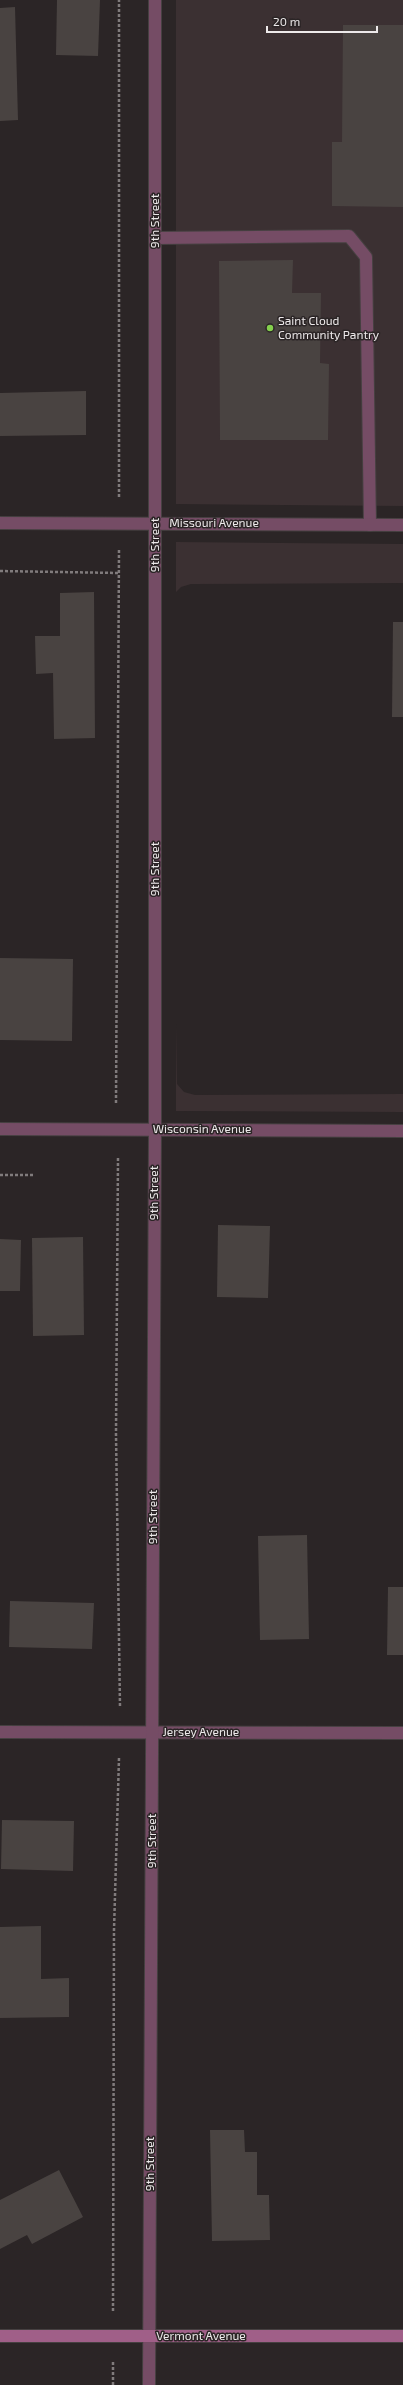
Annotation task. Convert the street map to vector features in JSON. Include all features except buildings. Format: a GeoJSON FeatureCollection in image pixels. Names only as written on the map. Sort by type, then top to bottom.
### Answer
{"type":"FeatureCollection","features":[{"type":"Feature","properties":{"kind":"street","name":"9th Street"},"geometry":{"type":"LineString","coordinates":[[149,2385],[154,1129],[154,0]]}},
{"type":"Feature","properties":{"kind":"street"},"geometry":{"type":"LineString","coordinates":[[154,238],[349,236],[366,256],[370,525]]}},
{"type":"Feature","properties":{"kind":"street","name":"Missouri Avenue"},"geometry":{"type":"LineString","coordinates":[[0,523],[403,525]]}},
{"type":"Feature","properties":{"kind":"street","name":"Wisconsin Avenue"},"geometry":{"type":"LineString","coordinates":[[0,1129],[403,1130]]}},
{"type":"Feature","properties":{"kind":"street","name":"Jersey Avenue"},"geometry":{"type":"LineString","coordinates":[[0,1732],[119,1731],[403,1733]]}},
{"type":"Feature","properties":{"kind":"street","name":"Vermont Avenue"},"geometry":{"type":"LineString","coordinates":[[0,2336],[403,2336]]}},
{"type":"Feature","properties":{"kind":"path"},"geometry":{"type":"LineString","coordinates":[[116,1106],[118,573],[120,523],[119,0]]}},
{"type":"Feature","properties":{"kind":"path"},"geometry":{"type":"LineString","coordinates":[[0,572],[118,573]]}},
{"type":"Feature","properties":{"kind":"path"},"geometry":{"type":"LineString","coordinates":[[113,2385],[114,1930],[120,1693],[116,1442],[118,1158]]}},
{"type":"Feature","properties":{"kind":"path"},"geometry":{"type":"LineString","coordinates":[[0,1175],[33,1175]]}},
{"type":"Feature","properties":{"kind":"shaded area"},"geometry":{"type":"Polygon","coordinates":[[[176,0],[403,0],[403,506],[176,504],[176,0]]]}},
{"type":"Feature","properties":{"kind":"shaded area"},"geometry":{"type":"Polygon","coordinates":[[[176,542],[403,544],[403,583],[191,584],[181,587],[176,592],[176,542]]]}},
{"type":"Feature","properties":{"kind":"shaded area"},"geometry":{"type":"Polygon","coordinates":[[[176,1024],[177,1084],[184,1092],[195,1095],[403,1094],[403,1112],[176,1111],[176,1024]]]}},
{"type":"Feature","properties":{"kind":"place","name":"Saint Cloud Community Pantry"},"geometry":{"type":"Point","coordinates":[270,328]}}]}
